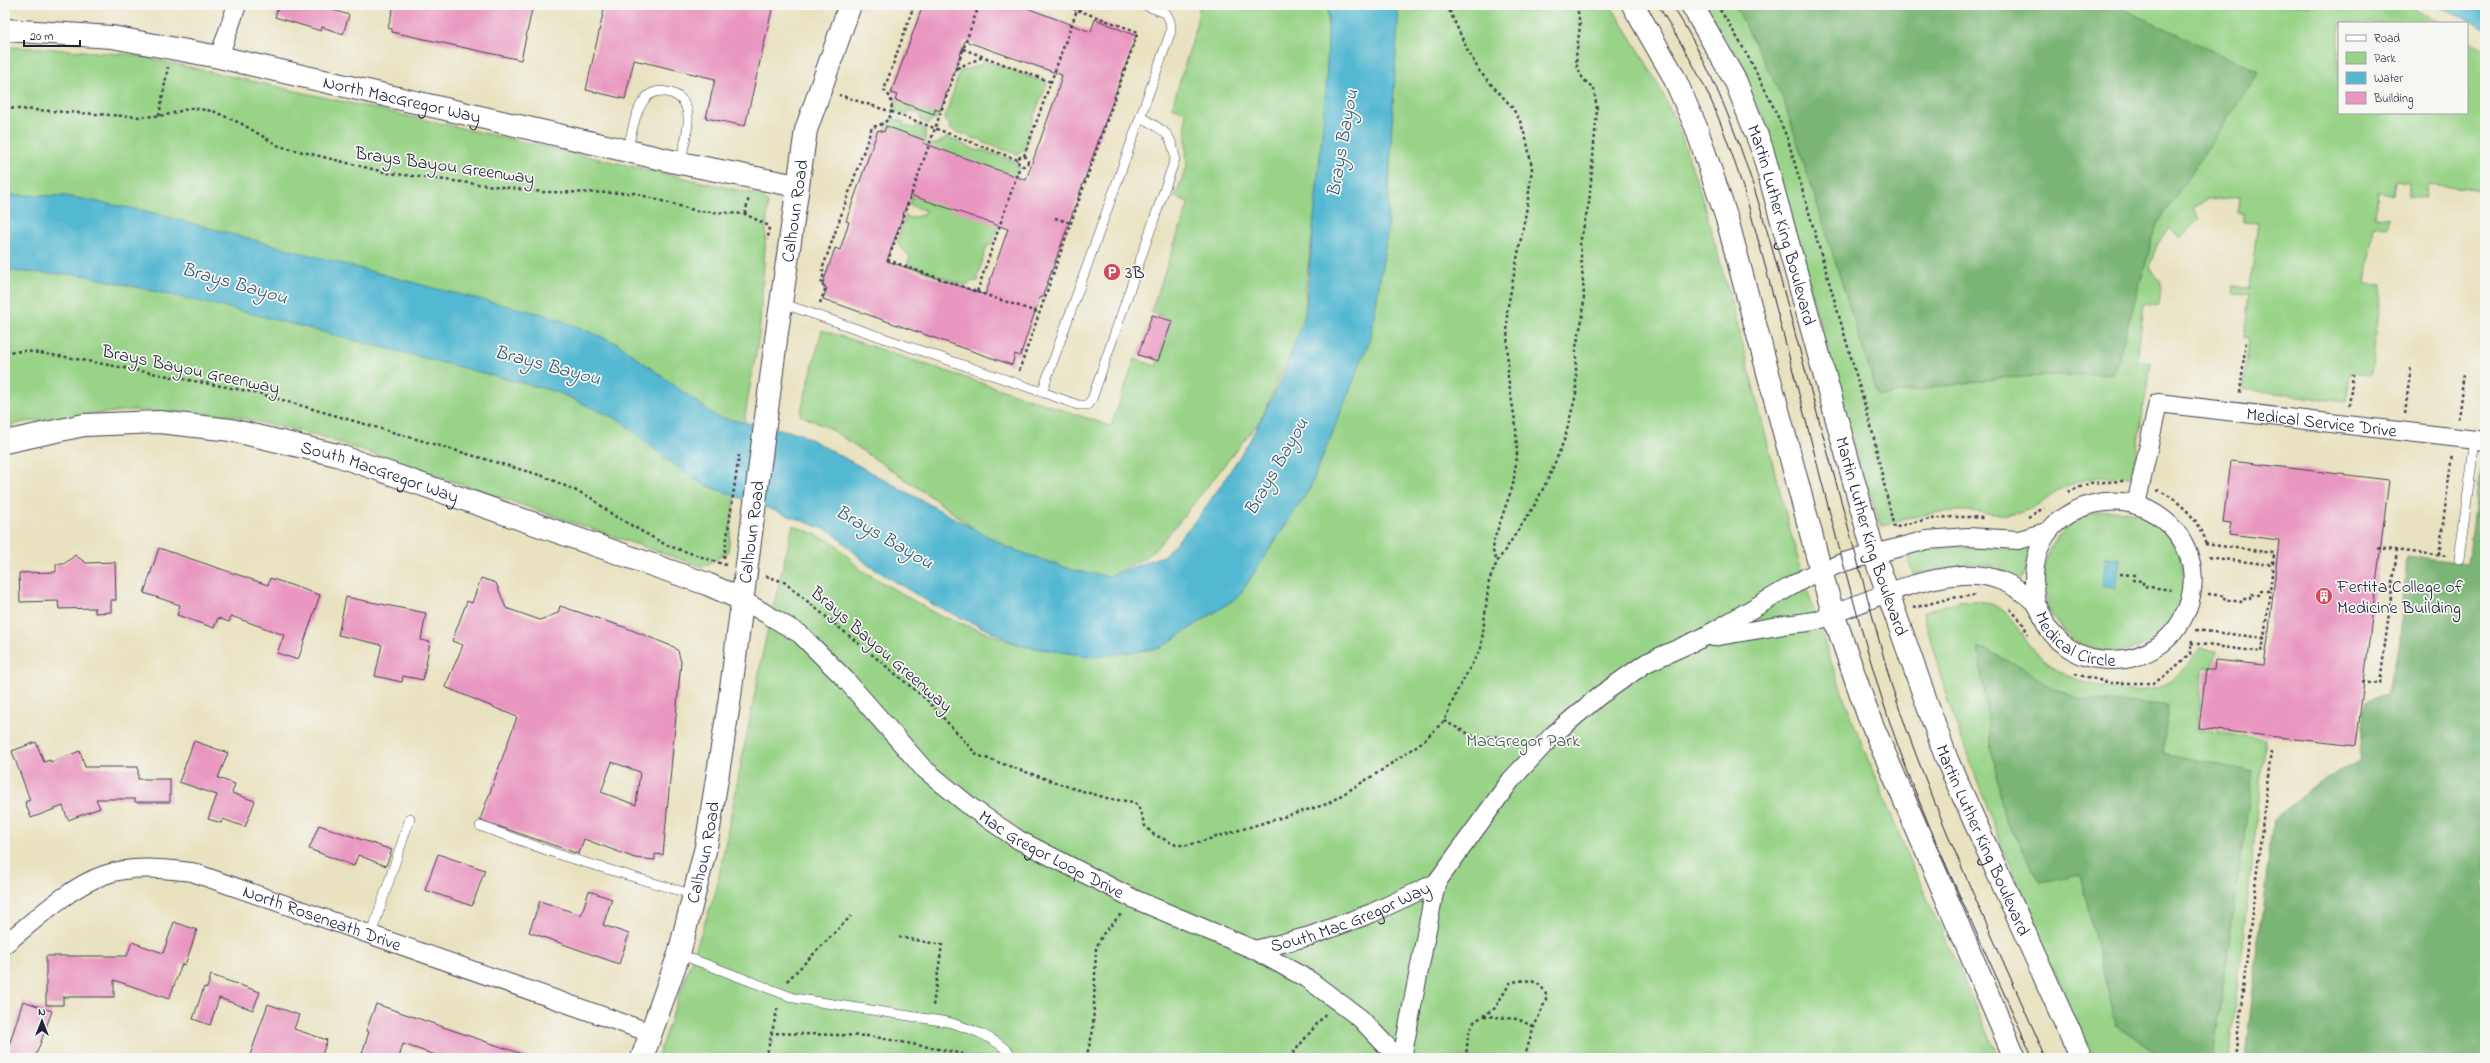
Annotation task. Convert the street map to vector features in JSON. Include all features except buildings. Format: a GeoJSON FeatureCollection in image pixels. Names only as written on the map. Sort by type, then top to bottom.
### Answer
{"type":"FeatureCollection","features":[{"type":"Feature","properties":{"kind":"street"},"geometry":{"type":"LineString","coordinates":[[219,57],[237,5]]}},
{"type":"Feature","properties":{"kind":"street","name":"Calhoun Road"},"geometry":{"type":"LineString","coordinates":[[642,1058],[679,954],[708,832],[729,704],[742,599],[754,567],[777,332],[806,130],[850,5]]}},
{"type":"Feature","properties":{"kind":"street"},"geometry":{"type":"LineString","coordinates":[[1633,5],[1673,75],[1698,134],[1727,219],[1820,571],[1868,714],[2015,1058]]}},
{"type":"Feature","properties":{"kind":"street","name":"Martin Luther King Boulevard"},"geometry":{"type":"LineString","coordinates":[[1692,5],[1736,82],[1762,149],[1874,554],[1947,760],[2081,1058]]}},
{"type":"Feature","properties":{"kind":"street","name":"North MacGregor Way"},"geometry":{"type":"LineString","coordinates":[[5,30],[112,37],[219,57],[680,163],[797,186]]}},
{"type":"Feature","properties":{"kind":"street","name":"Medical Service Drive"},"geometry":{"type":"LineString","coordinates":[[2136,505],[2158,403],[2480,441]]}},
{"type":"Feature","properties":{"kind":"street","name":"South MacGregor Way"},"geometry":{"type":"LineString","coordinates":[[5,442],[84,425],[159,422],[231,430],[337,455],[707,584],[742,599]]}},
{"type":"Feature","properties":{"kind":"street","name":"Medical Circle"},"geometry":{"type":"LineString","coordinates":[[1874,554],[1927,540],[1968,537],[2019,540],[2050,531],[2072,513],[2086,506],[2103,502],[2136,505],[2153,512],[2168,524],[2180,538],[2189,555],[2193,573],[2193,592],[2188,611],[2179,627],[2166,641],[2150,652],[2133,659],[2114,661],[2095,659],[2077,652],[2061,642],[2048,628],[2036,604],[2033,588],[2038,554],[2050,531]]}},
{"type":"Feature","properties":{"kind":"street","name":"South Mac Gregor Way"},"geometry":{"type":"LineString","coordinates":[[1255,950],[1310,936],[1372,913],[1436,884],[1492,804],[1553,735],[1599,696],[1646,663],[1702,638],[1807,576],[1874,554]]}},
{"type":"Feature","properties":{"kind":"street","name":"Medical Circle"},"geometry":{"type":"LineString","coordinates":[[1887,594],[1931,580],[1976,575],[1991,576],[2003,580],[2036,604]]}},
{"type":"Feature","properties":{"kind":"street","name":"South Mac Gregor Way"},"geometry":{"type":"LineString","coordinates":[[1702,638],[1820,619],[1887,594]]}},
{"type":"Feature","properties":{"kind":"street","name":"Mac Gregor Loop Drive"},"geometry":{"type":"LineString","coordinates":[[742,599],[800,634],[845,679],[887,729],[923,768],[972,808],[1019,840],[1134,899],[1255,950],[1309,980],[1337,999],[1382,1038],[1398,1058]]}},
{"type":"Feature","properties":{"kind":"street","name":"North Roseneath Drive"},"geometry":{"type":"LineString","coordinates":[[5,944],[67,895],[105,874],[147,868],[192,872],[651,1033]]}},
{"type":"Feature","properties":{"kind":"street"},"geometry":{"type":"LineString","coordinates":[[1402,1058],[1436,884]]}},
{"type":"Feature","properties":{"kind":"lane"},"geometry":{"type":"LineString","coordinates":[[1042,392],[1171,31],[1170,21],[1166,13],[1144,5]]}},
{"type":"Feature","properties":{"kind":"lane"},"geometry":{"type":"LineString","coordinates":[[1166,13],[1171,5]]}},
{"type":"Feature","properties":{"kind":"lane"},"geometry":{"type":"LineString","coordinates":[[627,151],[640,107],[645,97],[653,92],[670,92],[679,97],[687,106],[689,119],[680,163]]}},
{"type":"Feature","properties":{"kind":"lane"},"geometry":{"type":"LineString","coordinates":[[781,303],[1078,405],[1087,405],[1092,399],[1175,159],[1173,141],[1167,134],[1141,117]]}},
{"type":"Feature","properties":{"kind":"lane"},"geometry":{"type":"LineString","coordinates":[[2459,559],[2480,441]]}},
{"type":"Feature","properties":{"kind":"lane"},"geometry":{"type":"LineString","coordinates":[[371,935],[410,818]]}},
{"type":"Feature","properties":{"kind":"lane"},"geometry":{"type":"LineString","coordinates":[[480,826],[563,856],[694,895]]}},
{"type":"Feature","properties":{"kind":"lane"},"geometry":{"type":"LineString","coordinates":[[679,954],[794,998],[931,1020],[971,1029],[987,1037],[1014,1058]]}},
{"type":"Feature","properties":{"kind":"path"},"geometry":{"type":"LineString","coordinates":[[827,305],[820,303],[826,287],[821,285],[824,272],[822,270],[872,127],[881,126],[889,119],[892,112],[891,98],[884,90],[914,5]]}},
{"type":"Feature","properties":{"kind":"path"},"geometry":{"type":"LineString","coordinates":[[979,5],[888,260],[1040,313]]}},
{"type":"Feature","properties":{"kind":"path"},"geometry":{"type":"LineString","coordinates":[[1011,371],[1018,373],[1138,32],[1062,5]]}},
{"type":"Feature","properties":{"kind":"path"},"geometry":{"type":"LineString","coordinates":[[1447,5],[1467,50],[1480,72],[1512,107],[1520,121],[1527,142],[1532,168],[1527,207],[1507,311],[1508,377],[1516,427],[1517,456],[1512,485],[1494,540],[1493,551],[1497,562]]}},
{"type":"Feature","properties":{"kind":"path","name":"Brays Bayou Greenway"},"geometry":{"type":"LineString","coordinates":[[754,567],[784,582],[927,700],[977,755],[1072,788],[1110,799],[1134,802],[1139,808],[1145,826],[1163,840],[1176,845],[1189,845],[1327,804],[1379,772],[1422,742],[1444,721],[1458,689],[1481,648],[1489,581],[1497,562],[1533,508],[1549,477],[1565,438],[1576,394],[1576,346],[1583,315],[1584,295],[1580,243],[1589,203],[1597,110],[1594,90],[1583,79],[1578,68],[1576,57],[1580,26],[1577,5]]}},
{"type":"Feature","properties":{"kind":"path"},"geometry":{"type":"LineString","coordinates":[[1717,5],[1741,41],[1771,100],[1788,140],[1872,430],[1894,528],[1914,521],[1943,517],[1988,518]]}},
{"type":"Feature","properties":{"kind":"path"},"geometry":{"type":"LineString","coordinates":[[1018,160],[1020,156],[1024,156],[1077,10]]}},
{"type":"Feature","properties":{"kind":"path"},"geometry":{"type":"LineString","coordinates":[[963,49],[1051,82]]}},
{"type":"Feature","properties":{"kind":"path"},"geometry":{"type":"LineString","coordinates":[[956,69],[984,57]]}},
{"type":"Feature","properties":{"kind":"path"},"geometry":{"type":"LineString","coordinates":[[159,116],[169,62]]}},
{"type":"Feature","properties":{"kind":"path"},"geometry":{"type":"LineString","coordinates":[[835,101],[840,87]]}},
{"type":"Feature","properties":{"kind":"path"},"geometry":{"type":"LineString","coordinates":[[837,94],[892,112],[1018,160]]}},
{"type":"Feature","properties":{"kind":"path","name":"Brays Bayou Greenway"},"geometry":{"type":"LineString","coordinates":[[5,108],[141,117],[159,116],[191,108],[213,111],[242,124],[280,146],[388,173],[543,192],[634,193],[687,210],[745,214],[769,226]]}},
{"type":"Feature","properties":{"kind":"path"},"geometry":{"type":"LineString","coordinates":[[1020,166],[1026,165],[1029,160],[1024,156]]}},
{"type":"Feature","properties":{"kind":"path"},"geometry":{"type":"LineString","coordinates":[[977,292],[1020,166],[1018,165],[1018,160]]}},
{"type":"Feature","properties":{"kind":"path"},"geometry":{"type":"LineString","coordinates":[[1055,218],[1071,223]]}},
{"type":"Feature","properties":{"kind":"path"},"geometry":{"type":"LineString","coordinates":[[2240,393],[2246,340]]}},
{"type":"Feature","properties":{"kind":"path","name":"Brays Bayou Greenway"},"geometry":{"type":"LineString","coordinates":[[5,352],[25,352],[66,357],[258,393],[543,476],[590,497],[613,515],[666,545],[723,564]]}},
{"type":"Feature","properties":{"kind":"path"},"geometry":{"type":"LineString","coordinates":[[2405,412],[2411,366]]}},
{"type":"Feature","properties":{"kind":"path"},"geometry":{"type":"LineString","coordinates":[[2458,419],[2464,374]]}},
{"type":"Feature","properties":{"kind":"path"},"geometry":{"type":"LineString","coordinates":[[2349,406],[2353,375]]}},
{"type":"Feature","properties":{"kind":"path"},"geometry":{"type":"LineString","coordinates":[[2439,555],[2452,454]]}},
{"type":"Feature","properties":{"kind":"path"},"geometry":{"type":"LineString","coordinates":[[2063,495],[2090,483],[2117,480],[2129,482]]}},
{"type":"Feature","properties":{"kind":"path"},"geometry":{"type":"LineString","coordinates":[[2151,488],[2172,498],[2190,514],[2203,532],[2205,544],[2205,564]]}},
{"type":"Feature","properties":{"kind":"path"},"geometry":{"type":"LineString","coordinates":[[2022,518],[2047,506]]}},
{"type":"Feature","properties":{"kind":"path"},"geometry":{"type":"LineString","coordinates":[[2191,643],[2262,652],[2264,638],[2274,553],[2205,544]]}},
{"type":"Feature","properties":{"kind":"path"},"geometry":{"type":"LineString","coordinates":[[2377,548],[2449,556]]}},
{"type":"Feature","properties":{"kind":"path"},"geometry":{"type":"LineString","coordinates":[[2362,682],[2380,684],[2397,550]]}},
{"type":"Feature","properties":{"kind":"path"},"geometry":{"type":"LineString","coordinates":[[2204,557],[2273,565]]}},
{"type":"Feature","properties":{"kind":"path"},"geometry":{"type":"LineString","coordinates":[[2120,574],[2134,575],[2133,580],[2143,581],[2143,586],[2178,590]]}},
{"type":"Feature","properties":{"kind":"path"},"geometry":{"type":"LineString","coordinates":[[2206,601],[2207,588]]}},
{"type":"Feature","properties":{"kind":"path"},"geometry":{"type":"LineString","coordinates":[[2207,594],[2225,596],[2224,600],[2241,602],[2242,599],[2250,600],[2251,594],[2260,596],[2260,590],[2270,591]]}},
{"type":"Feature","properties":{"kind":"path"},"geometry":{"type":"LineString","coordinates":[[1917,608],[1951,598],[1980,596]]}},
{"type":"Feature","properties":{"kind":"path"},"geometry":{"type":"LineString","coordinates":[[2007,606],[2018,616],[2030,638]]}},
{"type":"Feature","properties":{"kind":"path"},"geometry":{"type":"LineString","coordinates":[[2072,672],[2106,682],[2153,683],[2164,677],[2190,654],[2191,643],[2196,626]]}},
{"type":"Feature","properties":{"kind":"path"},"geometry":{"type":"LineString","coordinates":[[2195,630],[2264,638]]}},
{"type":"Feature","properties":{"kind":"path"},"geometry":{"type":"LineString","coordinates":[[1444,721],[1473,736],[1507,738],[1532,758]]}},
{"type":"Feature","properties":{"kind":"path"},"geometry":{"type":"LineString","coordinates":[[2234,1058],[2271,751]]}},
{"type":"Feature","properties":{"kind":"path"},"geometry":{"type":"LineString","coordinates":[[1086,1058],[1093,1031],[1096,948],[1103,934],[1134,899]]}},
{"type":"Feature","properties":{"kind":"path"},"geometry":{"type":"LineString","coordinates":[[766,1058],[770,1033],[780,993],[790,976],[812,958],[851,916]]}},
{"type":"Feature","properties":{"kind":"path"},"geometry":{"type":"LineString","coordinates":[[899,937],[942,946],[931,1020]]}},
{"type":"Feature","properties":{"kind":"path"},"geometry":{"type":"LineString","coordinates":[[1466,1058],[1468,1035],[1474,1022],[1495,1008],[1510,983],[1524,979],[1536,982],[1544,988],[1547,997],[1534,1027],[1524,1058]]}},
{"type":"Feature","properties":{"kind":"path"},"geometry":{"type":"LineString","coordinates":[[1289,1058],[1337,999]]}},
{"type":"Feature","properties":{"kind":"path"},"geometry":{"type":"LineString","coordinates":[[1482,1016],[1518,1019],[1534,1027]]}},
{"type":"Feature","properties":{"kind":"path"},"geometry":{"type":"LineString","coordinates":[[770,1033],[870,1036],[964,1054],[970,1058]]}},
{"type":"Feature","properties":{"kind":"green space"},"geometry":{"type":"Polygon","coordinates":[[[1200,5],[1328,5],[1327,122],[1305,291],[1308,315],[1261,419],[1179,522],[1151,554],[1110,576],[1056,573],[1002,550],[933,498],[829,428],[800,415],[822,330],[1111,426],[1135,359],[1156,366],[1172,320],[1151,312],[1189,202],[1175,197],[1187,166],[1185,112],[1172,107],[1194,35],[1200,5]]]}},
{"type":"Feature","properties":{"kind":"green space","name":"MacGregor Park"},"geometry":{"type":"Polygon","coordinates":[[[1396,5],[1610,5],[1646,62],[1676,123],[1699,190],[1730,296],[1798,559],[1840,687],[1864,750],[1916,874],[1999,1058],[657,1058],[716,891],[765,642],[793,525],[833,542],[861,570],[938,615],[1022,646],[1095,657],[1160,648],[1238,597],[1310,488],[1371,337],[1388,226],[1396,5]]]}},
{"type":"Feature","properties":{"kind":"green space"},"geometry":{"type":"Polygon","coordinates":[[[1705,5],[2409,5],[2437,22],[2338,22],[2338,114],[2468,114],[2468,40],[2485,49],[2485,190],[2428,184],[2426,199],[2409,197],[2409,182],[2395,180],[2393,195],[2377,193],[2375,216],[2389,217],[2388,227],[2373,226],[2366,284],[2382,285],[2371,375],[2350,373],[2347,402],[2243,389],[2249,339],[2244,338],[2249,294],[2233,293],[2234,285],[2250,288],[2258,222],[2243,221],[2243,213],[2237,213],[2239,197],[2208,200],[2193,207],[2199,219],[2181,237],[2169,228],[2157,245],[2149,267],[2161,282],[2159,306],[2144,304],[2137,361],[2151,363],[2132,477],[2113,476],[2085,480],[2067,486],[2035,507],[2019,513],[2006,515],[1956,511],[1934,513],[1913,517],[1881,527],[1855,449],[1765,128],[1723,36],[1705,5]]]}},
{"type":"Feature","properties":{"kind":"green space"},"geometry":{"type":"Polygon","coordinates":[[[1735,5],[2115,5],[2259,72],[2157,224],[2114,373],[2000,378],[1878,396],[1784,101],[1735,5]]]}},
{"type":"Feature","properties":{"kind":"green space"},"geometry":{"type":"Polygon","coordinates":[[[5,47],[135,55],[760,195],[768,203],[759,336],[747,403],[728,552],[703,567],[320,436],[228,415],[132,410],[23,422],[5,428],[5,47]]]}},
{"type":"Feature","properties":{"kind":"green space"},"geometry":{"type":"Polygon","coordinates":[[[984,60],[1047,83],[1027,133],[1030,134],[1024,151],[1017,154],[984,143],[981,139],[976,139],[949,129],[950,125],[944,120],[960,71],[981,65],[984,60]]]}},
{"type":"Feature","properties":{"kind":"green space"},"geometry":{"type":"Polygon","coordinates":[[[895,99],[933,113],[935,108],[940,110],[936,120],[932,120],[928,124],[920,120],[921,115],[909,110],[907,115],[895,111],[895,99]]]}},
{"type":"Feature","properties":{"kind":"green space"},"geometry":{"type":"Polygon","coordinates":[[[892,118],[904,122],[903,125],[915,129],[917,125],[925,129],[926,146],[922,144],[923,140],[885,126],[892,118]]]}},
{"type":"Feature","properties":{"kind":"green space"},"geometry":{"type":"Polygon","coordinates":[[[947,137],[978,151],[983,150],[1015,161],[1015,165],[1019,168],[1011,187],[926,160],[931,144],[937,144],[947,137]]]}},
{"type":"Feature","properties":{"kind":"green space"},"geometry":{"type":"Polygon","coordinates":[[[918,182],[998,225],[991,245],[987,246],[977,277],[979,278],[978,281],[970,282],[966,286],[907,265],[910,257],[897,243],[905,216],[910,218],[923,215],[925,210],[909,205],[918,182]]]}},
{"type":"Feature","properties":{"kind":"green space"},"geometry":{"type":"Polygon","coordinates":[[[2480,469],[2485,469],[2485,1058],[2245,1058],[2273,820],[2315,785],[2359,761],[2366,700],[2386,694],[2399,648],[2407,556],[2468,563],[2480,469]]]}},
{"type":"Feature","properties":{"kind":"green space"},"geometry":{"type":"Polygon","coordinates":[[[2107,510],[2121,510],[2135,513],[2147,518],[2159,526],[2169,536],[2180,554],[2184,567],[2184,595],[2180,608],[2169,626],[2159,636],[2147,644],[2135,649],[2121,652],[2107,652],[2093,649],[2081,644],[2069,636],[2059,626],[2051,614],[2046,602],[2043,588],[2043,574],[2046,560],[2051,548],[2059,536],[2069,526],[2081,518],[2093,513],[2107,510]]]}},
{"type":"Feature","properties":{"kind":"green space"},"geometry":{"type":"Polygon","coordinates":[[[2024,547],[2029,552],[2026,574],[2020,578],[1995,567],[1970,564],[1913,574],[1907,555],[1932,548],[2024,547]]]}},
{"type":"Feature","properties":{"kind":"green space"},"geometry":{"type":"Polygon","coordinates":[[[1957,601],[1976,601],[1990,604],[2001,609],[2015,624],[2030,646],[2041,658],[2068,676],[2103,688],[2139,691],[2155,688],[2173,679],[2201,649],[2216,651],[2212,668],[2204,667],[2196,730],[2266,739],[2229,1058],[2094,1058],[2067,1005],[1997,834],[1948,702],[1923,613],[1957,601]]]}},
{"type":"Feature","properties":{"kind":"green space"},"geometry":{"type":"Polygon","coordinates":[[[1978,647],[2022,667],[2052,688],[2080,699],[2168,705],[2163,753],[2253,772],[2213,1058],[2166,1058],[2116,1025],[2080,875],[2041,883],[2004,816],[1992,750],[1978,647]]]}},
{"type":"Feature","properties":{"kind":"water","name":"Brays Bayou"},"geometry":{"type":"Polygon","coordinates":[[[1329,5],[1399,5],[1388,191],[1388,226],[1371,337],[1310,488],[1238,597],[1160,648],[1095,657],[1022,646],[932,604],[868,565],[832,532],[700,483],[662,456],[621,421],[557,392],[237,310],[83,275],[5,271],[5,195],[66,196],[146,211],[441,290],[550,316],[617,343],[717,417],[799,433],[1009,548],[1076,571],[1109,576],[1165,555],[1201,514],[1225,479],[1250,440],[1282,379],[1305,315],[1326,89],[1329,5]]]}},
{"type":"Feature","properties":{"kind":"water"},"geometry":{"type":"Polygon","coordinates":[[[2436,5],[2485,5],[2485,30],[2464,17],[2436,5]]]}},
{"type":"Feature","properties":{"kind":"water"},"geometry":{"type":"Polygon","coordinates":[[[2106,557],[2120,559],[2116,589],[2102,587],[2106,557]]]}},
{"type":"Feature","properties":{"kind":"tram line"},"geometry":{"type":"LineString","coordinates":[[1658,5],[1692,62],[1710,98],[1743,187],[1761,249],[1854,602],[1879,689],[1895,736],[1931,830],[2033,1058]]}},
{"type":"Feature","properties":{"kind":"tram line"},"geometry":{"type":"LineString","coordinates":[[1672,5],[1695,44],[1715,85],[1748,169],[1774,256],[1891,684],[1908,732],[1944,826],[2046,1058]]}},
{"type":"Feature","properties":{"kind":"place","name":"3B"},"geometry":{"type":"Point","coordinates":[1112,272]}},
{"type":"Feature","properties":{"kind":"place","name":"Fertita College of Medicine Building"},"geometry":{"type":"Point","coordinates":[2324,596]}}]}
